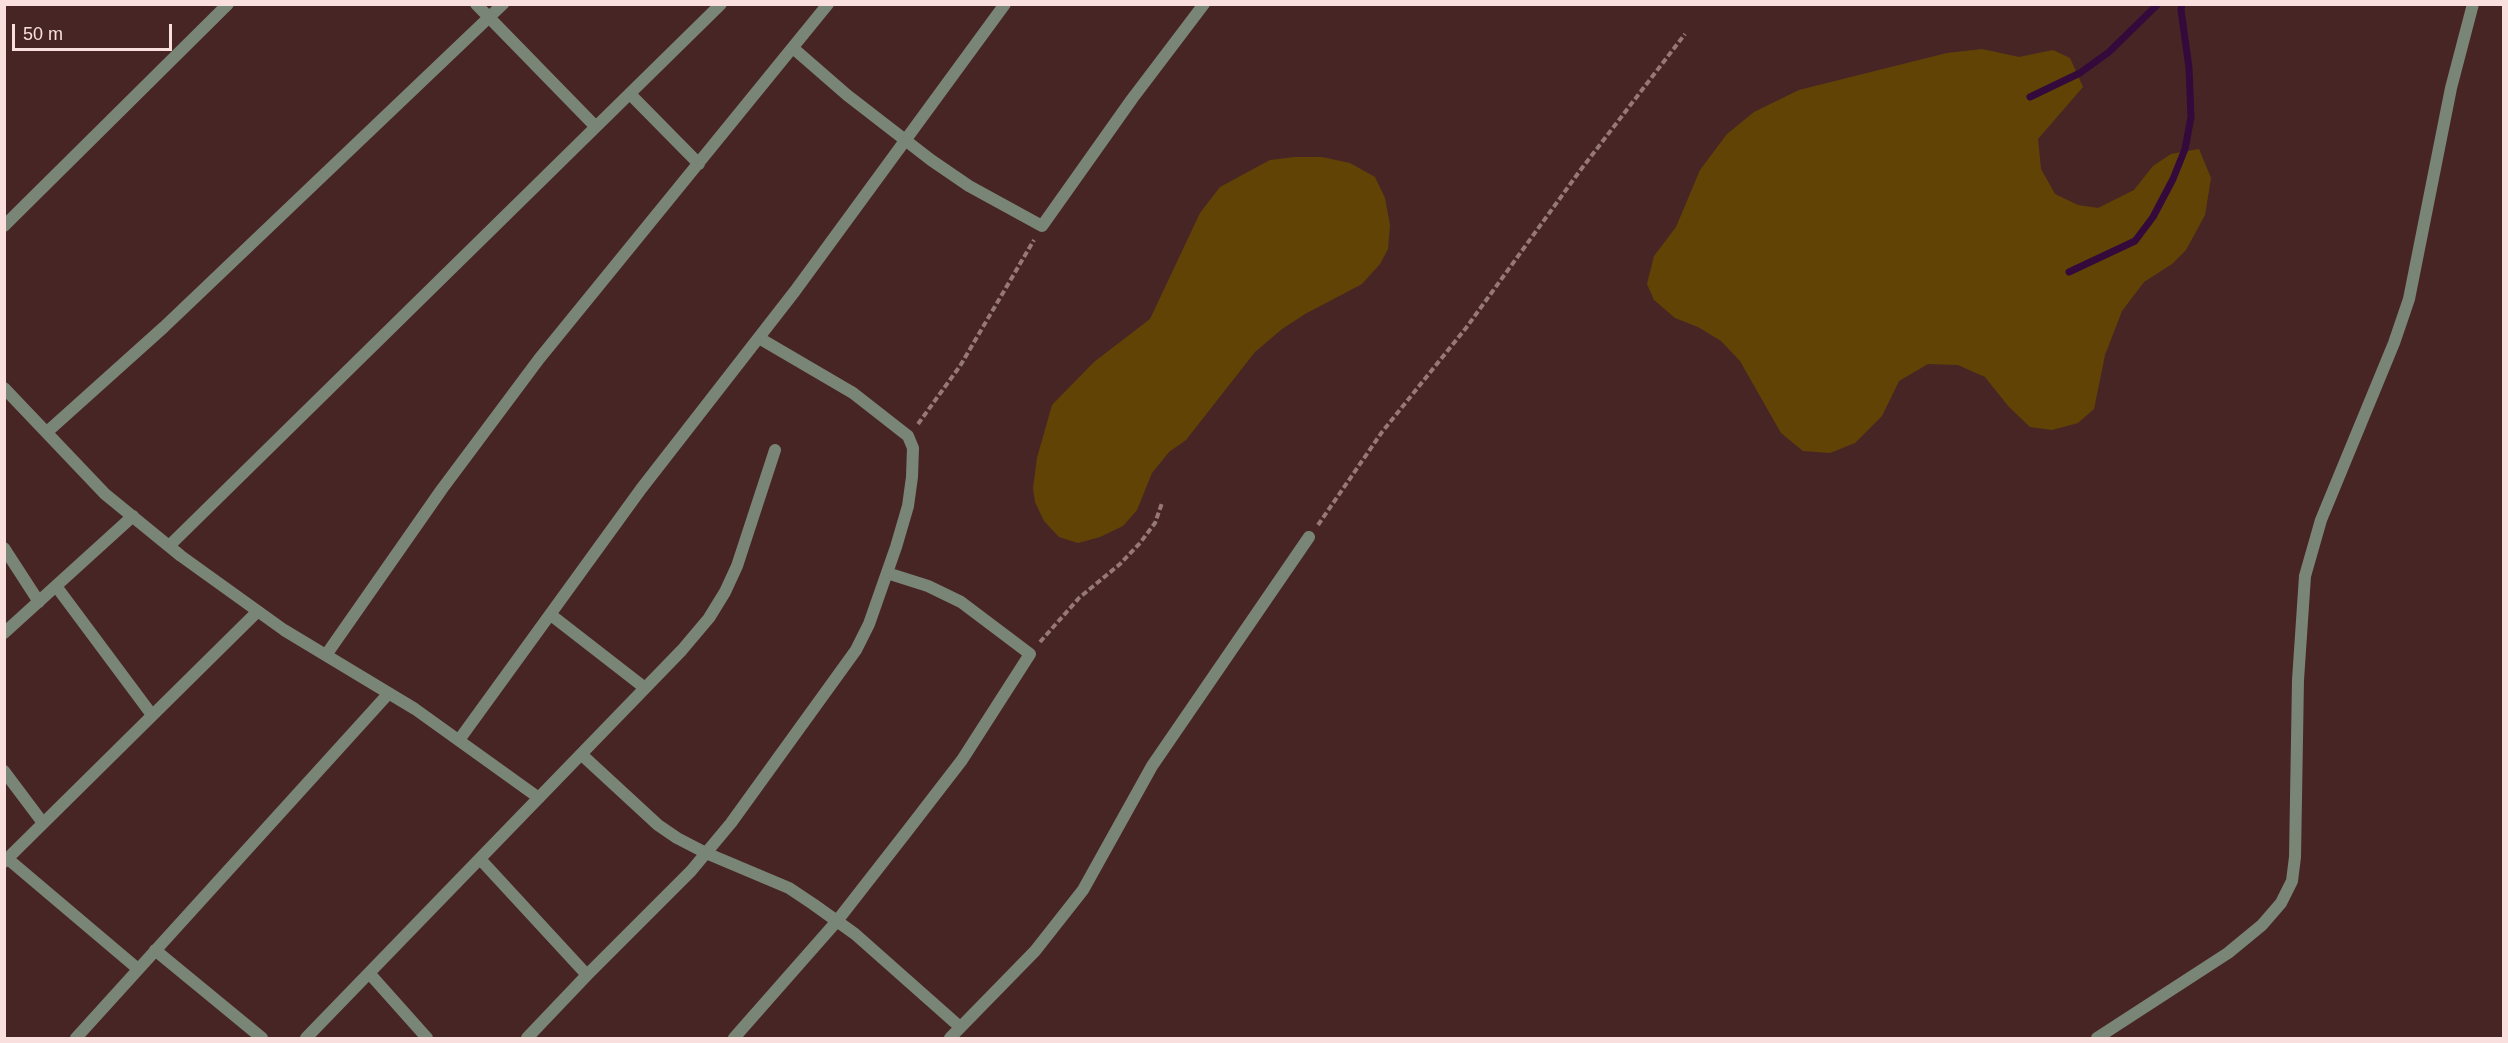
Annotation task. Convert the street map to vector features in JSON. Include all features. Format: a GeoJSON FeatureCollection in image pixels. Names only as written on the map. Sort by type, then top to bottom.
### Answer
{"type":"FeatureCollection","features":[{"type":"Feature","properties":{"kind":"street"},"geometry":{"type":"LineString","coordinates":[[4,226],[228,4]]}},
{"type":"Feature","properties":{"kind":"street"},"geometry":{"type":"LineString","coordinates":[[476,4],[595,126]]}},
{"type":"Feature","properties":{"kind":"street"},"geometry":{"type":"LineString","coordinates":[[47,432],[164,327],[503,4]]}},
{"type":"Feature","properties":{"kind":"street"},"geometry":{"type":"LineString","coordinates":[[169,546],[721,4]]}},
{"type":"Feature","properties":{"kind":"street"},"geometry":{"type":"LineString","coordinates":[[326,655],[442,489],[539,359],[828,4]]}},
{"type":"Feature","properties":{"kind":"street"},"geometry":{"type":"LineString","coordinates":[[459,740],[641,489],[759,338],[1005,4]]}},
{"type":"Feature","properties":{"kind":"street"},"geometry":{"type":"LineString","coordinates":[[792,48],[905,140],[969,186],[1042,226],[1132,99],[1204,4]]}},
{"type":"Feature","properties":{"kind":"street"},"geometry":{"type":"LineString","coordinates":[[2097,1038],[2228,953],[2262,925],[2281,903],[2292,881],[2295,856],[2298,680],[2305,576],[2321,520],[2394,343],[2409,298],[2451,88],[2473,4]]}},
{"type":"Feature","properties":{"kind":"street"},"geometry":{"type":"LineString","coordinates":[[630,94],[699,164]]}},
{"type":"Feature","properties":{"kind":"street"},"geometry":{"type":"LineString","coordinates":[[527,1038],[647,916],[731,823],[856,650],[869,624],[887,573],[908,506],[913,448],[908,436],[853,393],[759,338]]}},
{"type":"Feature","properties":{"kind":"street"},"geometry":{"type":"LineString","coordinates":[[4,388],[105,494],[169,546],[257,612],[389,693],[539,798]]}},
{"type":"Feature","properties":{"kind":"street"},"geometry":{"type":"LineString","coordinates":[[306,1038],[682,650],[709,618],[737,566],[775,450]]}},
{"type":"Feature","properties":{"kind":"street"},"geometry":{"type":"LineString","coordinates":[[4,633],[133,516]]}},
{"type":"Feature","properties":{"kind":"street"},"geometry":{"type":"LineString","coordinates":[[950,1038],[1035,951],[1083,890],[1152,766],[1309,537]]}},
{"type":"Feature","properties":{"kind":"street"},"geometry":{"type":"LineString","coordinates":[[4,548],[39,602]]}},
{"type":"Feature","properties":{"kind":"street"},"geometry":{"type":"LineString","coordinates":[[734,1038],[837,921],[962,760],[1030,654],[961,603],[928,586],[887,573]]}},
{"type":"Feature","properties":{"kind":"street"},"geometry":{"type":"LineString","coordinates":[[56,586],[152,715]]}},
{"type":"Feature","properties":{"kind":"street"},"geometry":{"type":"LineString","coordinates":[[138,969],[6,860],[257,612]]}},
{"type":"Feature","properties":{"kind":"street"},"geometry":{"type":"LineString","coordinates":[[551,615],[645,688]]}},
{"type":"Feature","properties":{"kind":"street"},"geometry":{"type":"LineString","coordinates":[[76,1038],[389,693]]}},
{"type":"Feature","properties":{"kind":"street"},"geometry":{"type":"LineString","coordinates":[[581,754],[658,825],[706,853],[789,888],[837,921],[863,941],[960,1027]]}},
{"type":"Feature","properties":{"kind":"street"},"geometry":{"type":"LineString","coordinates":[[4,771],[43,823]]}},
{"type":"Feature","properties":{"kind":"street"},"geometry":{"type":"LineString","coordinates":[[480,859],[587,975]]}},
{"type":"Feature","properties":{"kind":"street"},"geometry":{"type":"LineString","coordinates":[[155,950],[262,1038]]}},
{"type":"Feature","properties":{"kind":"street"},"geometry":{"type":"LineString","coordinates":[[369,973],[427,1038]]}},
{"type":"Feature","properties":{"kind":"path"},"geometry":{"type":"LineString","coordinates":[[1309,537],[1382,432],[1466,328],[1579,172],[1686,34]]}},
{"type":"Feature","properties":{"kind":"path"},"geometry":{"type":"LineString","coordinates":[[908,436],[935,404],[960,366],[1042,226]]}},
{"type":"Feature","properties":{"kind":"path"},"geometry":{"type":"LineString","coordinates":[[1030,654],[1079,598],[1120,564],[1140,543],[1155,523],[1162,503]]}},
{"type":"Feature","properties":{"kind":"shaded area"},"geometry":{"type":"Polygon","coordinates":[[[1982,49],[2019,57],[2053,50],[2070,58],[2083,87],[2038,139],[2041,169],[2055,194],[2078,205],[2098,208],[2134,190],[2153,166],[2171,154],[2199,149],[2211,178],[2205,215],[2186,250],[2172,264],[2144,282],[2122,311],[2105,355],[2094,409],[2078,423],[2052,430],[2030,427],[2009,407],[1985,377],[1958,365],[1928,364],[1899,381],[1882,416],[1855,443],[1830,453],[1803,451],[1781,433],[1740,361],[1721,341],[1698,327],[1675,318],[1654,300],[1647,284],[1654,256],[1676,227],[1700,170],[1727,134],[1754,112],[1799,90],[1947,53],[1982,49]]]}},
{"type":"Feature","properties":{"kind":"shaded area"},"geometry":{"type":"Polygon","coordinates":[[[1322,157],[1350,163],[1375,177],[1385,198],[1390,225],[1388,249],[1380,264],[1362,284],[1305,314],[1282,329],[1255,352],[1186,440],[1169,452],[1152,473],[1137,510],[1123,526],[1100,537],[1078,543],[1059,537],[1044,521],[1035,502],[1033,488],[1037,458],[1052,405],[1094,362],[1150,319],[1200,213],[1220,187],[1270,160],[1322,157]]]}},
{"type":"Feature","properties":{"kind":"waterway"},"geometry":{"type":"LineString","coordinates":[[2030,97],[2080,73],[2109,52],[2158,4]]}},
{"type":"Feature","properties":{"kind":"waterway"},"geometry":{"type":"LineString","coordinates":[[2069,272],[2135,241],[2153,217],[2173,179],[2185,149],[2191,117],[2189,68],[2182,4]]}}]}
